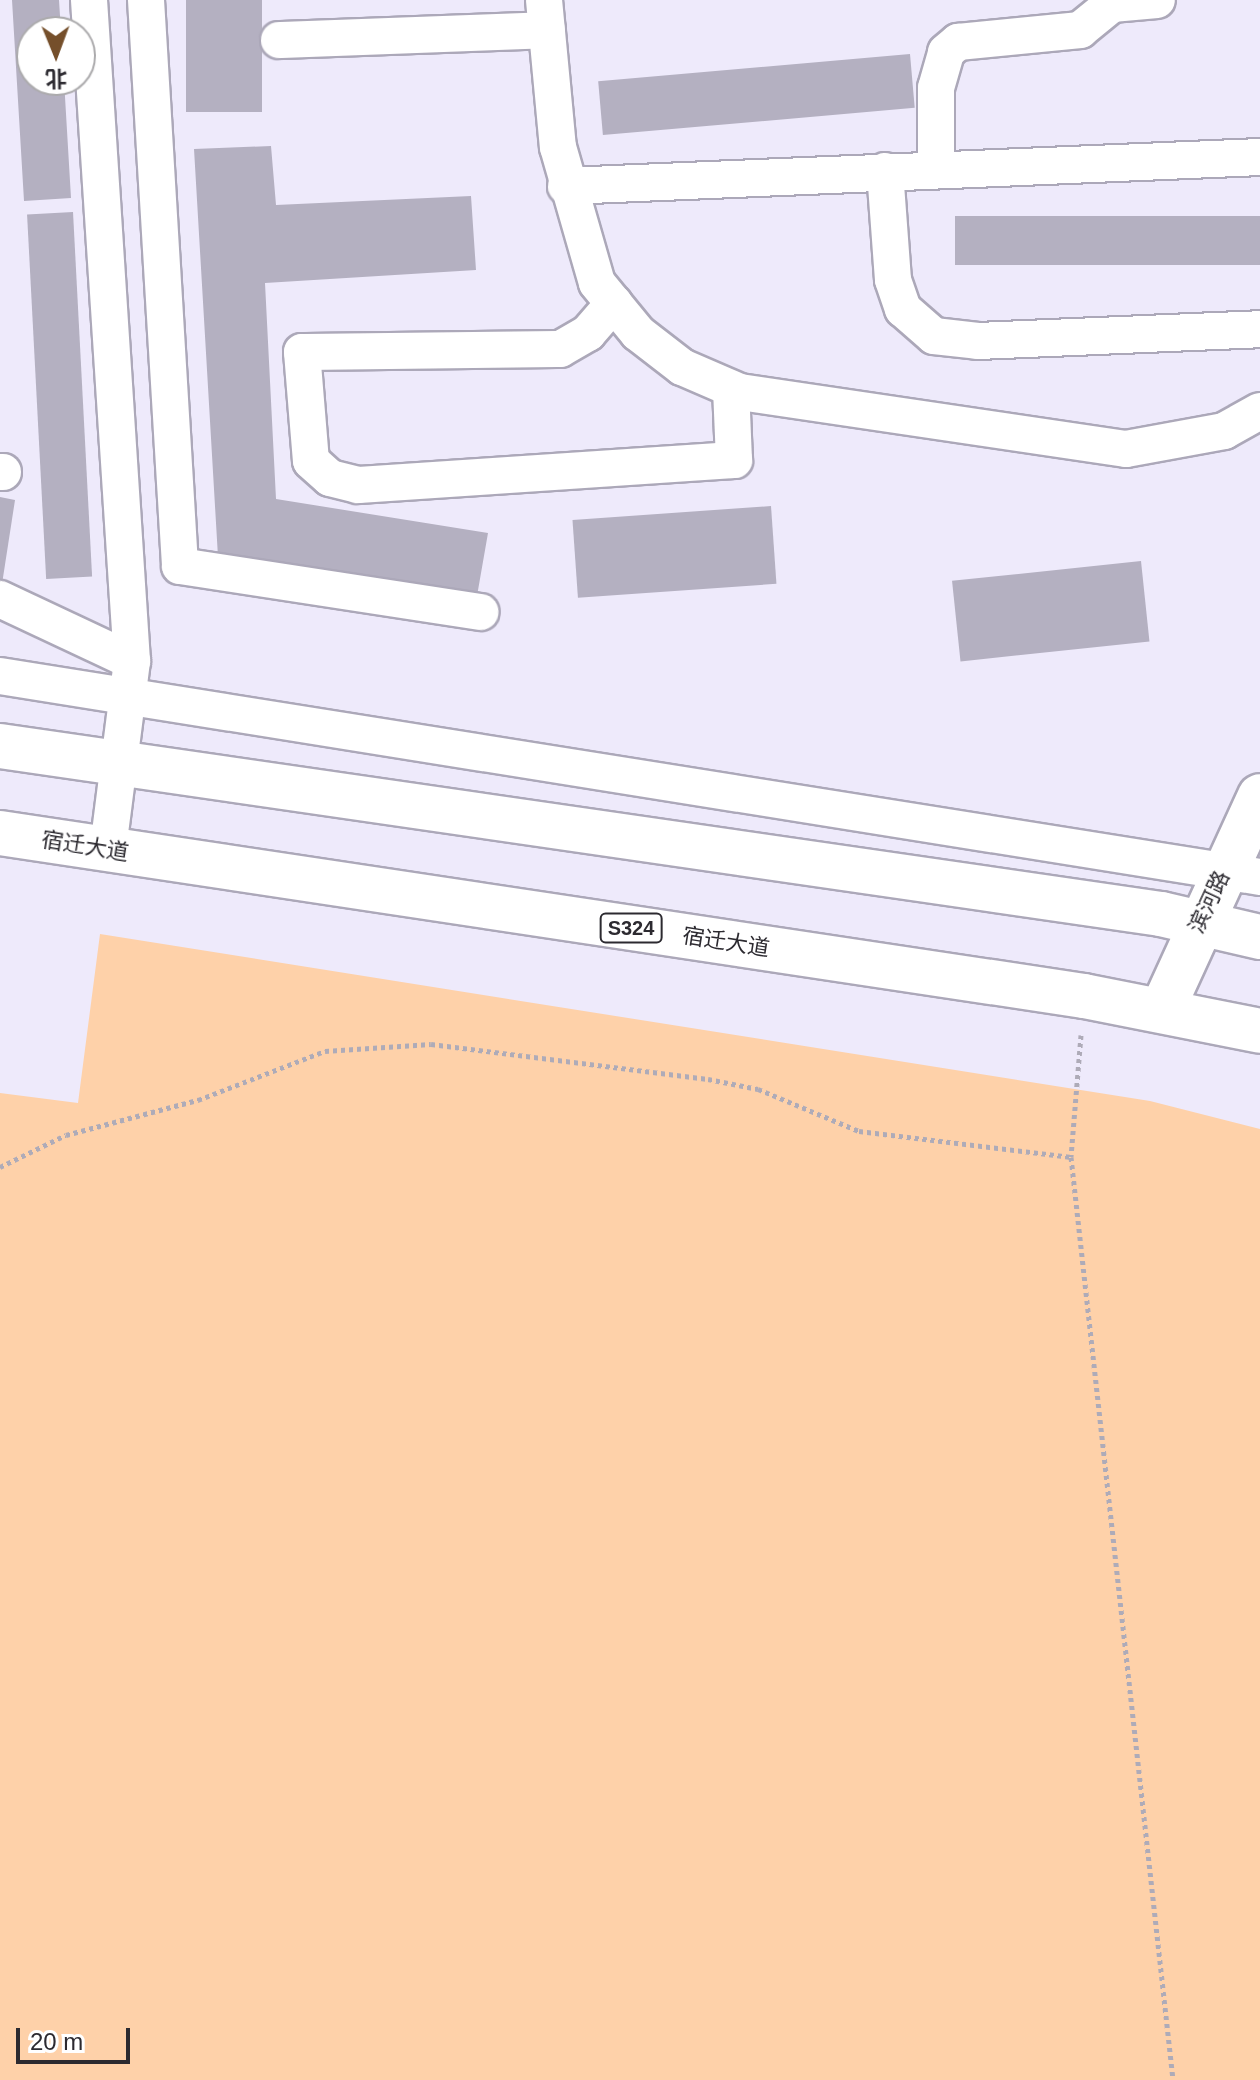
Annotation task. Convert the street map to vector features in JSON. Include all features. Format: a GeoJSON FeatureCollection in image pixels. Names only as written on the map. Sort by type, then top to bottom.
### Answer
{"type":"FeatureCollection","features":[{"type":"Feature","properties":{"kind":"main road"},"geometry":{"type":"LineString","coordinates":[[0,746],[1198,922],[1260,937]]}},
{"type":"Feature","properties":{"kind":"main road","name":"滨河路"},"geometry":{"type":"LineString","coordinates":[[1162,1010],[1198,922],[1242,873],[1260,796]]}},
{"type":"Feature","properties":{"kind":"main road","name":"宿迁大道"},"geometry":{"type":"LineString","coordinates":[[0,833],[1084,996],[1260,1031]]}},
{"type":"Feature","properties":{"kind":"lane"},"geometry":{"type":"LineString","coordinates":[[89,0],[129,678],[108,849]]}},
{"type":"Feature","properties":{"kind":"lane"},"geometry":{"type":"LineString","coordinates":[[146,0],[180,566],[480,612]]}},
{"type":"Feature","properties":{"kind":"lane"},"geometry":{"type":"LineString","coordinates":[[936,169],[936,88],[946,52],[958,42],[1080,30],[1112,4],[1157,0]]}},
{"type":"Feature","properties":{"kind":"lane"},"geometry":{"type":"LineString","coordinates":[[279,40],[546,15],[566,186],[597,283],[682,367],[731,389],[1126,449],[1224,431],[1260,411]]}},
{"type":"Feature","properties":{"kind":"lane"},"geometry":{"type":"LineString","coordinates":[[566,186],[1260,157]]}},
{"type":"Feature","properties":{"kind":"lane"},"geometry":{"type":"LineString","coordinates":[[885,171],[893,280],[903,309],[934,336],[978,341],[1260,329]]}},
{"type":"Feature","properties":{"kind":"lane"},"geometry":{"type":"LineString","coordinates":[[614,303],[560,349],[302,352],[304,441],[311,461],[330,478],[358,485],[734,460],[731,389]]}},
{"type":"Feature","properties":{"kind":"lane"},"geometry":{"type":"LineString","coordinates":[[0,599],[129,678]]}},
{"type":"Feature","properties":{"kind":"lane"},"geometry":{"type":"LineString","coordinates":[[0,676],[129,678],[1242,873]]}},
{"type":"Feature","properties":{"kind":"path"},"geometry":{"type":"LineString","coordinates":[[1084,996],[1071,1157],[1173,2080]]}},
{"type":"Feature","properties":{"kind":"path"},"geometry":{"type":"LineString","coordinates":[[0,1167],[66,1135],[198,1100],[325,1051],[431,1044],[708,1079],[758,1089],[859,1131],[1071,1157]]}},
{"type":"Feature","properties":{"kind":"shaded area"},"geometry":{"type":"Polygon","coordinates":[[[100,934],[1150,1101],[1260,1129],[1260,2080],[0,2080],[0,1093],[78,1103],[100,934]]]}},
{"type":"Feature","properties":{"kind":"building"},"geometry":{"type":"Polygon","coordinates":[[[12,0],[59,0],[60,16],[16,16],[16,67],[12,0]]]}},
{"type":"Feature","properties":{"kind":"building"},"geometry":{"type":"Polygon","coordinates":[[[186,0],[262,0],[262,112],[186,112],[186,0]]]}},
{"type":"Feature","properties":{"kind":"building"},"geometry":{"type":"Polygon","coordinates":[[[910,54],[915,108],[603,135],[598,81],[910,54]]]}},
{"type":"Feature","properties":{"kind":"building"},"geometry":{"type":"Polygon","coordinates":[[[18,96],[65,96],[71,198],[24,201],[18,96]]]}},
{"type":"Feature","properties":{"kind":"building"},"geometry":{"type":"Polygon","coordinates":[[[271,146],[276,205],[471,196],[476,270],[265,283],[276,499],[488,533],[477,596],[218,557],[194,149],[271,146]]]}},
{"type":"Feature","properties":{"kind":"building"},"geometry":{"type":"Polygon","coordinates":[[[73,212],[92,576],[46,579],[27,214],[73,212]]]}},
{"type":"Feature","properties":{"kind":"building"},"geometry":{"type":"Polygon","coordinates":[[[955,216],[1260,216],[1260,265],[955,265],[955,216]]]}},
{"type":"Feature","properties":{"kind":"building"},"geometry":{"type":"Polygon","coordinates":[[[0,497],[15,500],[2,584],[0,584],[0,497]]]}},
{"type":"Feature","properties":{"kind":"building"},"geometry":{"type":"Polygon","coordinates":[[[771,506],[776,584],[578,598],[572,520],[771,506]]]}},
{"type":"Feature","properties":{"kind":"building"},"geometry":{"type":"Polygon","coordinates":[[[1141,561],[1149,642],[961,661],[952,581],[1141,561]]]}}]}
